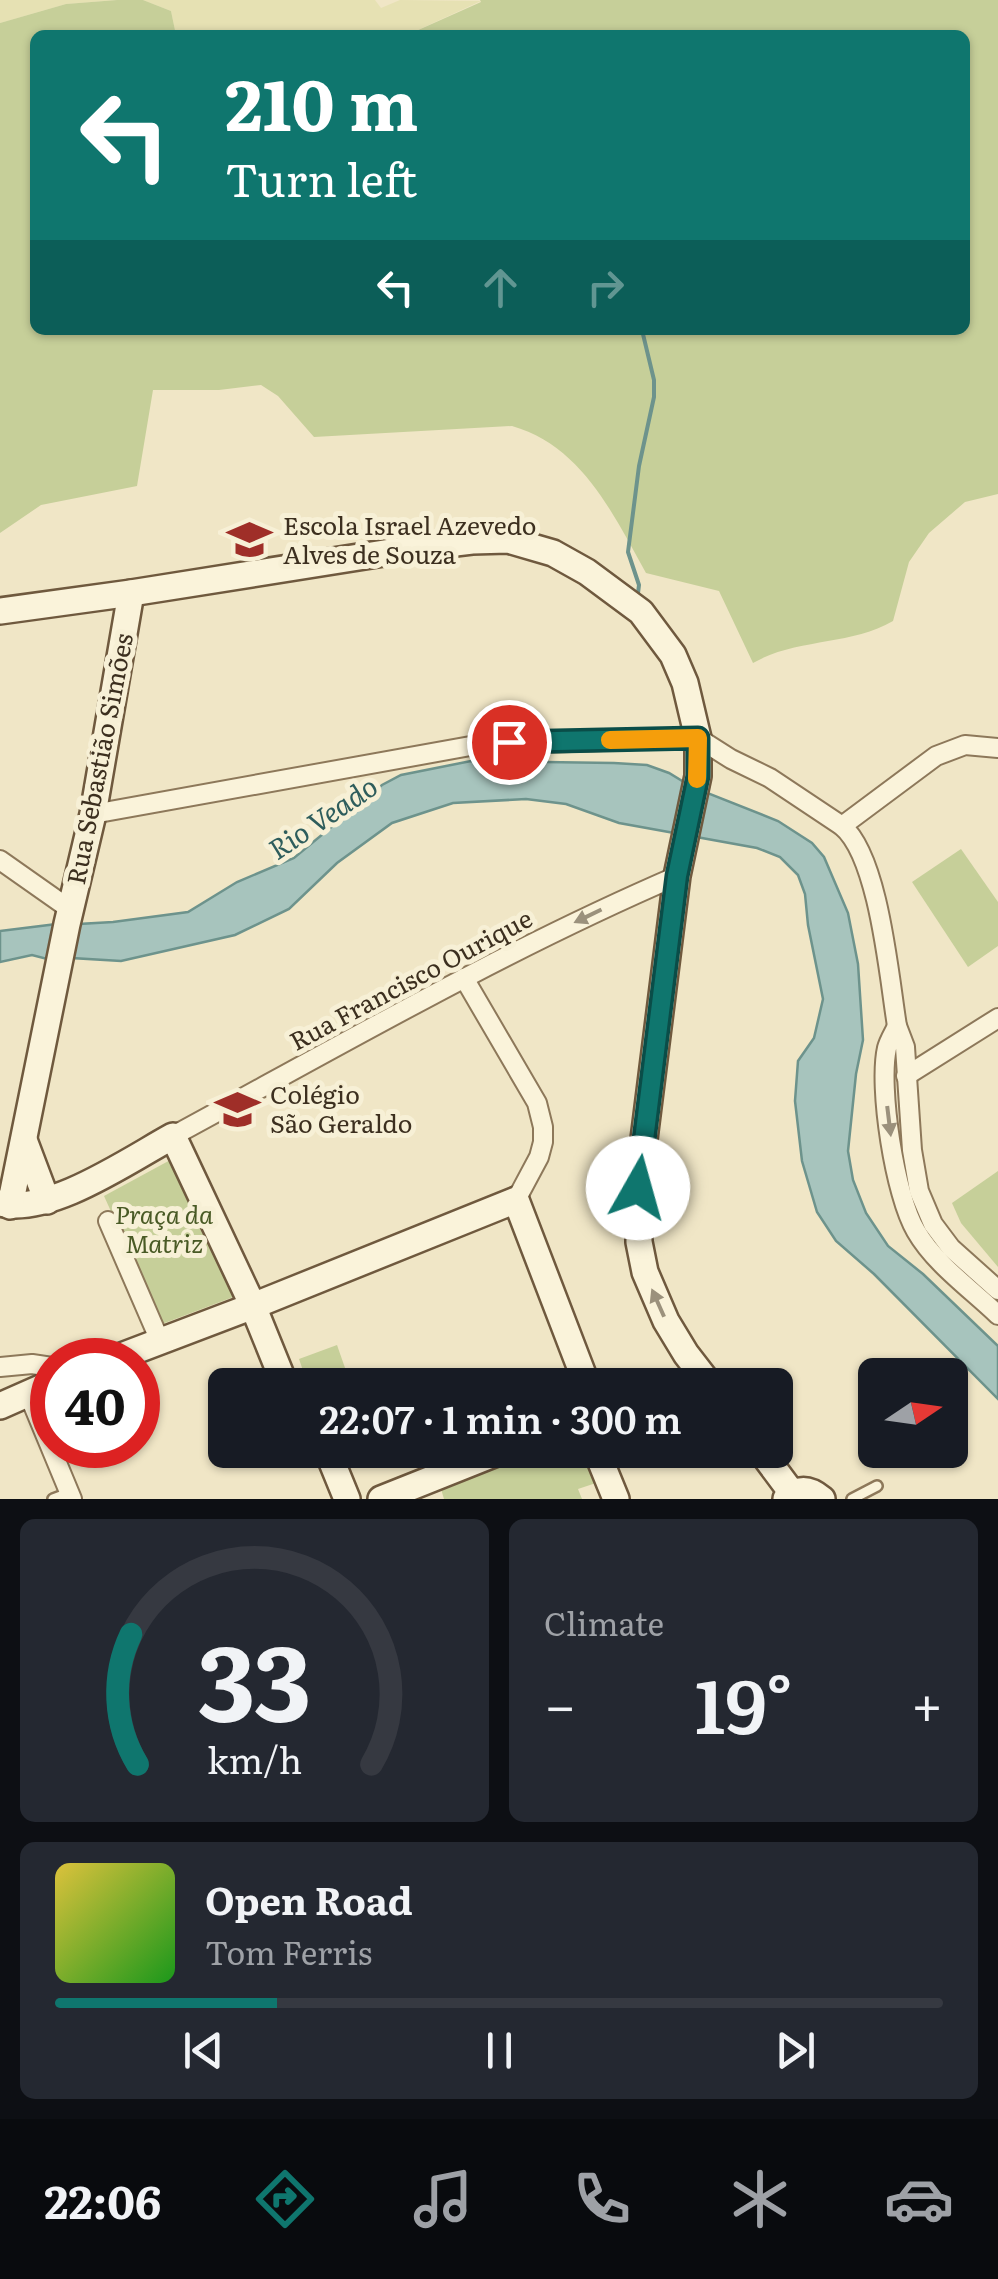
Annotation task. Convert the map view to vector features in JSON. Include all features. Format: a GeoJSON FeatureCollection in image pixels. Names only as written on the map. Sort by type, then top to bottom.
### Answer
{"type":"FeatureCollection","features":[{"type":"Feature","properties":{"kind":"street"},"geometry":{"type":"LineString","coordinates":[[0,611],[374,554],[508,540],[553,553],[587,572],[641,612],[673,655],[685,682],[698,738],[698,776],[680,865],[638,1188],[639,1242],[654,1297],[697,1368]]}},
{"type":"Feature","properties":{"kind":"street","name":"Rua Sebastião Simões"},"geometry":{"type":"LineString","coordinates":[[5,1204],[24,1140],[93,814],[131,594]]}},
{"type":"Feature","properties":{"kind":"street"},"geometry":{"type":"LineString","coordinates":[[93,814],[476,745],[698,738],[770,778],[842,826],[863,856],[874,888],[896,1026],[905,1047],[919,1191],[933,1224],[951,1248],[998,1290]]}},
{"type":"Feature","properties":{"kind":"street"},"geometry":{"type":"LineString","coordinates":[[842,826],[936,756],[965,746],[998,748]]}},
{"type":"Feature","properties":{"kind":"street"},"geometry":{"type":"LineString","coordinates":[[0,860],[69,917]]}},
{"type":"Feature","properties":{"kind":"street","name":"Rua Francisco Ourique"},"geometry":{"type":"LineString","coordinates":[[173,1136],[464,978],[618,902],[680,865]]}},
{"type":"Feature","properties":{"kind":"street"},"geometry":{"type":"LineString","coordinates":[[160,1341],[510,1202],[539,1157],[543,1128],[537,1104],[464,978]]}},
{"type":"Feature","properties":{"kind":"street"},"geometry":{"type":"LineString","coordinates":[[906,1076],[998,1018]]}},
{"type":"Feature","properties":{"kind":"street"},"geometry":{"type":"LineString","coordinates":[[896,1026],[887,1047],[885,1093],[904,1205],[930,1251],[998,1315]]}},
{"type":"Feature","properties":{"kind":"street"},"geometry":{"type":"LineString","coordinates":[[5,1204],[25,1206],[67,1193],[173,1136],[292,1368]]}},
{"type":"Feature","properties":{"kind":"street"},"geometry":{"type":"LineString","coordinates":[[24,1140],[47,1201]]}},
{"type":"Feature","properties":{"kind":"street"},"geometry":{"type":"LineString","coordinates":[[510,1202],[566,1368]]}},
{"type":"Feature","properties":{"kind":"street"},"geometry":{"type":"LineString","coordinates":[[510,1202],[580,1368]]}},
{"type":"Feature","properties":{"kind":"street"},"geometry":{"type":"LineString","coordinates":[[108,1221],[159,1338]]}},
{"type":"Feature","properties":{"kind":"street"},"geometry":{"type":"LineString","coordinates":[[259,1303],[280,1368]]}},
{"type":"Feature","properties":{"kind":"street"},"geometry":{"type":"LineString","coordinates":[[0,1367],[30,1364]]}},
{"type":"Feature","properties":{"kind":"street"},"geometry":{"type":"LineString","coordinates":[[0,1406],[30,1392]]}},
{"type":"Feature","properties":{"kind":"street"},"geometry":{"type":"LineString","coordinates":[[58,1468],[65,1497]]}},
{"type":"Feature","properties":{"kind":"street"},"geometry":{"type":"LineString","coordinates":[[319,1468],[332,1499]]}},
{"type":"Feature","properties":{"kind":"street"},"geometry":{"type":"LineString","coordinates":[[334,1468],[347,1499]]}},
{"type":"Feature","properties":{"kind":"street"},"geometry":{"type":"LineString","coordinates":[[381,1499],[459,1468]]}},
{"type":"Feature","properties":{"kind":"street"},"geometry":{"type":"LineString","coordinates":[[603,1468],[616,1499]]}},
{"type":"Feature","properties":{"kind":"street"},"geometry":{"type":"LineString","coordinates":[[619,1468],[632,1499]]}},
{"type":"Feature","properties":{"kind":"street"},"geometry":{"type":"LineString","coordinates":[[771,1468],[789,1496],[805,1490],[822,1499]]}},
{"type":"Feature","properties":{"kind":"lane"},"geometry":{"type":"LineString","coordinates":[[852,1499],[877,1486]]}},
{"type":"Feature","properties":{"kind":"shaded area"},"geometry":{"type":"Polygon","coordinates":[[[0,0],[117,0],[66,4],[0,23],[0,0]]]}},
{"type":"Feature","properties":{"kind":"shaded area"},"geometry":{"type":"Polygon","coordinates":[[[143,0],[375,0],[381,8],[400,0],[481,1],[418,30],[175,30],[171,11],[143,0]]]}},
{"type":"Feature","properties":{"kind":"green space"},"geometry":{"type":"Polygon","coordinates":[[[143,0],[171,11],[175,30],[30,30],[30,335],[970,335],[970,30],[418,30],[480,0],[998,0],[998,494],[965,502],[929,533],[909,562],[893,621],[859,635],[787,649],[753,663],[719,591],[646,573],[608,506],[576,466],[558,449],[512,426],[314,437],[278,396],[261,385],[219,390],[153,390],[137,486],[41,505],[0,533],[0,23],[66,4],[143,0]]]}},
{"type":"Feature","properties":{"kind":"green space"},"geometry":{"type":"Polygon","coordinates":[[[961,849],[998,902],[998,946],[968,967],[912,882],[961,849]]]}},
{"type":"Feature","properties":{"kind":"green space","name":"Praça da Matriz"},"geometry":{"type":"Polygon","coordinates":[[[174,1158],[236,1296],[162,1324],[104,1196],[174,1158]]]}},
{"type":"Feature","properties":{"kind":"green space"},"geometry":{"type":"Polygon","coordinates":[[[998,1171],[998,1267],[961,1223],[952,1203],[998,1171]]]}},
{"type":"Feature","properties":{"kind":"green space"},"geometry":{"type":"Polygon","coordinates":[[[337,1345],[345,1368],[302,1368],[299,1359],[337,1345]]]}},
{"type":"Feature","properties":{"kind":"green space"},"geometry":{"type":"Polygon","coordinates":[[[492,1468],[594,1468],[599,1482],[578,1489],[582,1499],[444,1499],[441,1489],[492,1468]]]}},
{"type":"Feature","properties":{"kind":"water","name":"Rio Veado"},"geometry":{"type":"Polygon","coordinates":[[[471,761],[647,765],[778,821],[812,843],[824,857],[848,913],[858,964],[863,1040],[848,1151],[853,1180],[866,1213],[888,1246],[998,1346],[998,1399],[968,1369],[968,1358],[957,1358],[836,1241],[817,1212],[802,1161],[795,1101],[798,1061],[814,1038],[823,999],[805,894],[798,875],[780,857],[757,848],[619,823],[566,804],[526,799],[453,803],[392,823],[337,863],[289,909],[235,935],[121,961],[72,958],[79,924],[188,912],[237,882],[294,858],[382,785],[401,775],[471,761]]]}},
{"type":"Feature","properties":{"kind":"water"},"geometry":{"type":"Polygon","coordinates":[[[57,924],[51,960],[32,955],[0,962],[0,931],[57,924]]]}},
{"type":"Feature","properties":{"kind":"waterway"},"geometry":{"type":"LineString","coordinates":[[638,593],[628,552],[639,466],[654,397],[643,335]]}},
{"type":"Feature","properties":{"kind":"slow traffic"},"geometry":{"type":"LineString","coordinates":[[610,740],[698,738],[697,779]]}},
{"type":"Feature","properties":{"kind":"place","name":"Escola Israel Azevedo Alves de Souza"},"geometry":{"type":"Point","coordinates":[250,540]}},
{"type":"Feature","properties":{"kind":"place","name":"Colégio São Geraldo"},"geometry":{"type":"Point","coordinates":[237,1109]}},
{"type":"Feature","properties":{"kind":"route"},"geometry":{"type":"LineString","coordinates":[[509,742],[698,738],[698,776],[677,876],[638,1188]]}}]}
